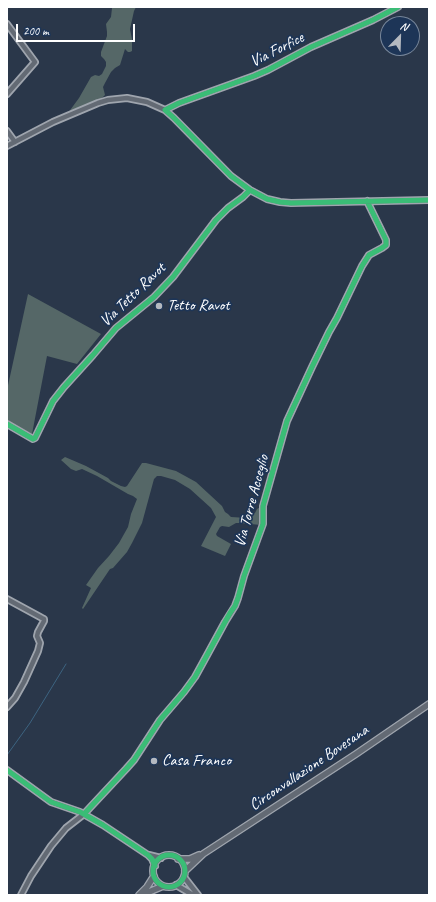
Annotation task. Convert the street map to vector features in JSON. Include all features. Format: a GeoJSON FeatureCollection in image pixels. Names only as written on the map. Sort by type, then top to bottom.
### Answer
{"type":"FeatureCollection","features":[{"type":"Feature","properties":{"kind":"main road","name":"Circonvallazione Bovesana"},"geometry":{"type":"LineString","coordinates":[[178,859],[190,859],[203,854],[356,754],[429,704]]}},
{"type":"Feature","properties":{"kind":"main road","name":"Circonvallazione Bovesana"},"geometry":{"type":"LineString","coordinates":[[184,874],[203,854]]}},
{"type":"Feature","properties":{"kind":"main road"},"geometry":{"type":"LineString","coordinates":[[142,895],[163,886],[167,887],[176,885],[182,880],[184,866],[178,859],[165,856],[157,862],[154,869],[154,876],[163,886]]}},
{"type":"Feature","properties":{"kind":"main road"},"geometry":{"type":"LineString","coordinates":[[139,895],[147,887],[154,876]]}},
{"type":"Feature","properties":{"kind":"street","name":"Via Forfice"},"geometry":{"type":"LineString","coordinates":[[165,110],[268,70],[311,47],[373,20],[398,7]]}},
{"type":"Feature","properties":{"kind":"street"},"geometry":{"type":"LineString","coordinates":[[7,24],[35,62],[7,94]]}},
{"type":"Feature","properties":{"kind":"street"},"geometry":{"type":"LineString","coordinates":[[7,146],[71,114],[108,100],[127,98],[153,104],[165,110],[231,176],[250,190],[267,199],[280,202],[308,203],[429,200]]}},
{"type":"Feature","properties":{"kind":"street"},"geometry":{"type":"LineString","coordinates":[[7,131],[15,142]]}},
{"type":"Feature","properties":{"kind":"street","name":"Via Tetto Ravot"},"geometry":{"type":"LineString","coordinates":[[7,424],[33,439],[36,438],[53,401],[64,387],[116,328],[154,297],[173,277],[212,226],[228,208],[250,190]]}},
{"type":"Feature","properties":{"kind":"street","name":"Via Torre Acceglio"},"geometry":{"type":"LineString","coordinates":[[20,895],[31,876],[66,828],[84,814],[134,760],[160,720],[195,677],[235,606],[246,569],[263,524],[263,506],[287,421],[362,266],[369,255],[386,245],[386,240],[367,201]]}},
{"type":"Feature","properties":{"kind":"street"},"geometry":{"type":"LineString","coordinates":[[7,599],[44,619],[44,621],[38,632],[40,643],[38,651],[24,682],[15,698],[7,707]]}},
{"type":"Feature","properties":{"kind":"street"},"geometry":{"type":"LineString","coordinates":[[7,770],[51,802],[84,814],[103,825],[148,855],[155,866]]}},
{"type":"Feature","properties":{"kind":"street"},"geometry":{"type":"LineString","coordinates":[[148,855],[161,858]]}},
{"type":"Feature","properties":{"kind":"street"},"geometry":{"type":"LineString","coordinates":[[184,874],[198,895]]}},
{"type":"Feature","properties":{"kind":"street"},"geometry":{"type":"LineString","coordinates":[[176,885],[193,895]]}},
{"type":"Feature","properties":{"kind":"shaded area"},"geometry":{"type":"Polygon","coordinates":[[[113,7],[136,7],[130,29],[132,51],[128,52],[125,49],[120,65],[111,72],[103,87],[105,95],[103,97],[68,113],[91,77],[102,74],[106,66],[106,62],[101,56],[101,52],[107,36],[106,24],[111,17],[113,7]]]}},
{"type":"Feature","properties":{"kind":"shaded area"},"geometry":{"type":"Polygon","coordinates":[[[28,294],[101,334],[77,364],[47,356],[32,434],[7,421],[7,390],[28,294]]]}},
{"type":"Feature","properties":{"kind":"shaded area"},"geometry":{"type":"Polygon","coordinates":[[[65,457],[86,466],[111,481],[125,487],[142,463],[176,471],[196,482],[222,506],[225,512],[231,517],[248,518],[262,506],[261,525],[236,523],[229,527],[220,527],[216,534],[217,536],[231,544],[225,556],[201,546],[216,517],[211,508],[190,489],[175,480],[157,476],[154,479],[142,523],[127,552],[113,568],[110,569],[83,609],[82,608],[91,588],[86,585],[119,543],[128,527],[137,499],[82,469],[76,471],[71,469],[61,460],[65,457]]]}},
{"type":"Feature","properties":{"kind":"waterway"},"geometry":{"type":"LineString","coordinates":[[7,755],[30,723],[66,664]]}},
{"type":"Feature","properties":{"kind":"cycle path"},"geometry":{"type":"LineString","coordinates":[[398,7],[373,20],[311,47],[268,70],[179,103],[165,110],[231,176],[250,190],[267,199],[291,203],[429,200]]}},
{"type":"Feature","properties":{"kind":"cycle path"},"geometry":{"type":"LineString","coordinates":[[7,424],[33,439],[35,438],[53,401],[64,387],[116,328],[154,297],[173,277],[216,220],[250,190]]}},
{"type":"Feature","properties":{"kind":"cycle path"},"geometry":{"type":"LineString","coordinates":[[84,814],[134,760],[160,720],[195,677],[235,606],[263,524],[263,506],[287,421],[362,266],[369,255],[386,245],[386,240],[367,201]]}},
{"type":"Feature","properties":{"kind":"cycle path"},"geometry":{"type":"LineString","coordinates":[[7,770],[51,802],[80,812],[103,825],[148,855],[152,859],[155,866]]}},
{"type":"Feature","properties":{"kind":"cycle path"},"geometry":{"type":"LineString","coordinates":[[169,855],[180,860],[185,871],[180,882],[169,887],[158,882],[153,871],[158,860],[169,855]]}},
{"type":"Feature","properties":{"kind":"place","name":"Tetto Ravot"},"geometry":{"type":"Point","coordinates":[159,306]}},
{"type":"Feature","properties":{"kind":"place","name":"Casa Franco"},"geometry":{"type":"Point","coordinates":[154,761]}}]}
